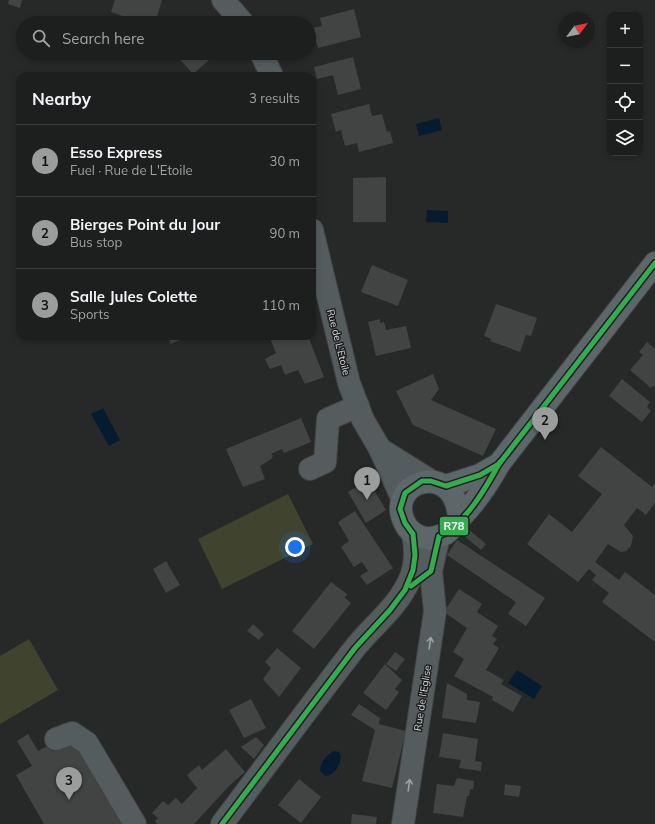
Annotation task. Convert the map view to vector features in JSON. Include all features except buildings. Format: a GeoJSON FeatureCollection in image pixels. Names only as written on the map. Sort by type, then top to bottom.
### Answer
{"type":"FeatureCollection","features":[{"type":"Feature","properties":{"kind":"main road"},"geometry":{"type":"LineString","coordinates":[[499,464],[480,475],[439,483],[416,484],[402,498],[400,509],[402,516],[413,534],[426,538],[444,534],[470,509],[486,488],[499,464],[655,263]]}},
{"type":"Feature","properties":{"kind":"main road"},"geometry":{"type":"LineString","coordinates":[[439,483],[456,500],[459,520]]}},
{"type":"Feature","properties":{"kind":"street"},"geometry":{"type":"LineString","coordinates":[[223,0],[237,16]]}},
{"type":"Feature","properties":{"kind":"street"},"geometry":{"type":"LineString","coordinates":[[264,60],[270,72]]}},
{"type":"Feature","properties":{"kind":"street","name":"Rue de L'Etoile"},"geometry":{"type":"LineString","coordinates":[[316,246],[350,383],[362,420],[380,449],[402,498]]}},
{"type":"Feature","properties":{"kind":"street"},"geometry":{"type":"LineString","coordinates":[[310,469],[325,462],[328,419],[358,406]]}},
{"type":"Feature","properties":{"kind":"street","name":"Rue de L'Etoile"},"geometry":{"type":"LineString","coordinates":[[380,449],[439,483]]}},
{"type":"Feature","properties":{"kind":"street"},"geometry":{"type":"LineString","coordinates":[[222,824],[355,648],[390,610],[405,590],[413,570],[415,544],[413,534]]}},
{"type":"Feature","properties":{"kind":"street","name":"Rue de l'Eglise"},"geometry":{"type":"LineString","coordinates":[[403,824],[434,618],[431,571],[439,536]]}},
{"type":"Feature","properties":{"kind":"street"},"geometry":{"type":"LineString","coordinates":[[405,590],[431,571]]}},
{"type":"Feature","properties":{"kind":"street"},"geometry":{"type":"LineString","coordinates":[[56,739],[72,733],[87,743],[135,824]]}},
{"type":"Feature","properties":{"kind":"green space"},"geometry":{"type":"Polygon","coordinates":[[[288,494],[313,544],[222,589],[198,539],[288,494]]]}},
{"type":"Feature","properties":{"kind":"green space"},"geometry":{"type":"Polygon","coordinates":[[[29,639],[58,690],[0,724],[0,656],[29,639]]]}},
{"type":"Feature","properties":{"kind":"water"},"geometry":{"type":"Polygon","coordinates":[[[439,118],[442,130],[419,136],[416,124],[439,118]]]}},
{"type":"Feature","properties":{"kind":"water"},"geometry":{"type":"Polygon","coordinates":[[[427,210],[448,211],[448,223],[426,222],[427,210]]]}},
{"type":"Feature","properties":{"kind":"water"},"geometry":{"type":"Polygon","coordinates":[[[103,408],[120,440],[109,446],[91,414],[103,408]]]}},
{"type":"Feature","properties":{"kind":"water"},"geometry":{"type":"Polygon","coordinates":[[[517,670],[542,686],[534,699],[508,683],[517,670]]]}},
{"type":"Feature","properties":{"kind":"water"},"geometry":{"type":"Polygon","coordinates":[[[334,751],[339,752],[340,763],[333,773],[326,776],[320,771],[321,765],[326,757],[334,751]]]}},
{"type":"Feature","properties":{"kind":"transit line","name":"R78"},"geometry":{"type":"LineString","coordinates":[[222,824],[355,648],[390,610],[405,590],[413,570],[415,555],[413,534],[405,523],[400,509],[405,493],[422,481],[431,481],[446,486],[480,475],[499,464],[655,263]]}},
{"type":"Feature","properties":{"kind":"transit line","name":"R78"},"geometry":{"type":"LineString","coordinates":[[411,586],[431,571],[439,536],[449,531],[466,514],[482,493],[500,462]]}},
{"type":"Feature","properties":{"kind":"place","name":"Bierges Point du Jour"},"geometry":{"type":"Point","coordinates":[545,440]}},
{"type":"Feature","properties":{"kind":"place","name":"Esso Express"},"geometry":{"type":"Point","coordinates":[367,500]}},
{"type":"Feature","properties":{"kind":"place","name":"Salle Jules Colette"},"geometry":{"type":"Point","coordinates":[69,800]}}]}
